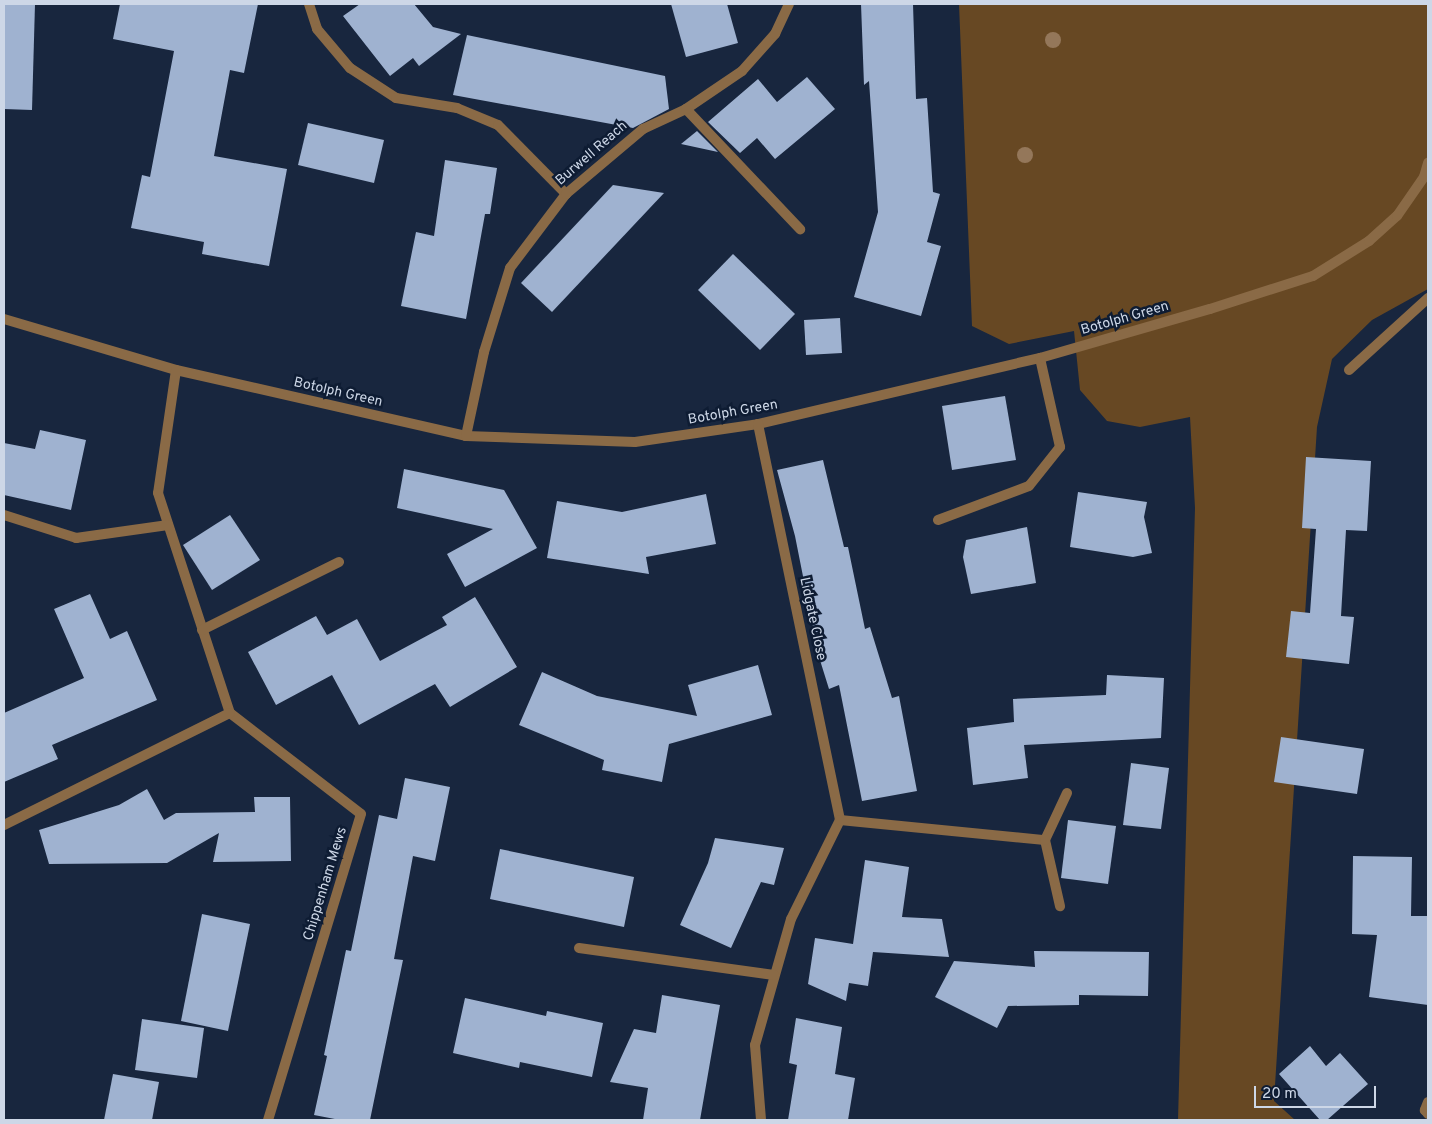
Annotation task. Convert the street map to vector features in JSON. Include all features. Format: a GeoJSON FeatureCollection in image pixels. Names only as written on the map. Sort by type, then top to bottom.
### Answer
{"type":"FeatureCollection","features":[{"type":"Feature","properties":{"kind":"street"},"geometry":{"type":"LineString","coordinates":[[309,4],[317,29],[350,68],[396,98],[457,108],[498,125],[566,194]]}},
{"type":"Feature","properties":{"kind":"street","name":"Burwell Reach"},"geometry":{"type":"LineString","coordinates":[[466,436],[484,352],[510,268],[566,194],[643,129],[686,108],[742,72],[775,34],[789,4]]}},
{"type":"Feature","properties":{"kind":"street"},"geometry":{"type":"LineString","coordinates":[[686,108],[800,229]]}},
{"type":"Feature","properties":{"kind":"street","name":"Botolph Green"},"geometry":{"type":"LineString","coordinates":[[4,319],[176,370],[466,436],[635,442],[758,424],[1040,358],[1210,309],[1313,276],[1369,241],[1397,216],[1426,179],[1428,163]]}},
{"type":"Feature","properties":{"kind":"street"},"geometry":{"type":"LineString","coordinates":[[1349,370],[1428,298]]}},
{"type":"Feature","properties":{"kind":"street"},"geometry":{"type":"LineString","coordinates":[[938,520],[1029,486],[1060,447],[1040,358]]}},
{"type":"Feature","properties":{"kind":"street"},"geometry":{"type":"LineString","coordinates":[[4,825],[230,713],[158,493],[176,370]]}},
{"type":"Feature","properties":{"kind":"street","name":"Lidgate Close"},"geometry":{"type":"LineString","coordinates":[[758,424],[840,820]]}},
{"type":"Feature","properties":{"kind":"street"},"geometry":{"type":"LineString","coordinates":[[4,516],[76,538],[168,524]]}},
{"type":"Feature","properties":{"kind":"street"},"geometry":{"type":"LineString","coordinates":[[202,630],[339,562]]}},
{"type":"Feature","properties":{"kind":"street","name":"Chippenham Mews"},"geometry":{"type":"LineString","coordinates":[[230,713],[361,814],[268,1120]]}},
{"type":"Feature","properties":{"kind":"street"},"geometry":{"type":"LineString","coordinates":[[1060,906],[1045,840],[1067,793]]}},
{"type":"Feature","properties":{"kind":"street"},"geometry":{"type":"LineString","coordinates":[[761,1120],[755,1045],[791,919],[840,820],[1045,840]]}},
{"type":"Feature","properties":{"kind":"street"},"geometry":{"type":"LineString","coordinates":[[579,948],[774,975]]}},
{"type":"Feature","properties":{"kind":"street"},"geometry":{"type":"LineString","coordinates":[[1428,1102],[1425,1110],[1428,1114]]}},
{"type":"Feature","properties":{"kind":"shaded area"},"geometry":{"type":"Polygon","coordinates":[[[959,4],[1428,4],[1428,289],[1372,320],[1332,359],[1317,427],[1274,1101],[1295,1120],[1178,1120],[1195,508],[1190,417],[1140,427],[1107,421],[1080,390],[1074,331],[1009,344],[972,326],[959,4]]]}},
{"type":"Feature","properties":{"kind":"building"},"geometry":{"type":"Polygon","coordinates":[[[4,4],[35,4],[32,110],[4,109],[4,4]]]}},
{"type":"Feature","properties":{"kind":"building"},"geometry":{"type":"Polygon","coordinates":[[[120,4],[258,4],[244,73],[230,70],[214,156],[287,169],[269,266],[202,254],[204,242],[131,228],[142,175],[150,177],[174,51],[113,39],[120,4]]]}},
{"type":"Feature","properties":{"kind":"building"},"geometry":{"type":"Polygon","coordinates":[[[360,4],[414,4],[433,27],[461,34],[419,66],[413,58],[390,76],[343,16],[360,4]]]}},
{"type":"Feature","properties":{"kind":"building"},"geometry":{"type":"Polygon","coordinates":[[[671,4],[727,4],[738,43],[686,57],[671,4]]]}},
{"type":"Feature","properties":{"kind":"building"},"geometry":{"type":"Polygon","coordinates":[[[861,4],[913,4],[916,99],[927,98],[933,192],[940,194],[927,242],[941,246],[921,316],[854,297],[878,212],[869,81],[864,85],[861,4]]]}},
{"type":"Feature","properties":{"kind":"building"},"geometry":{"type":"Polygon","coordinates":[[[467,35],[665,76],[669,109],[633,128],[453,95],[467,35]]]}},
{"type":"Feature","properties":{"kind":"building"},"geometry":{"type":"Polygon","coordinates":[[[807,77],[835,109],[775,159],[757,138],[740,153],[708,122],[758,79],[777,102],[807,77]]]}},
{"type":"Feature","properties":{"kind":"building"},"geometry":{"type":"Polygon","coordinates":[[[308,123],[384,140],[374,183],[298,165],[308,123]]]}},
{"type":"Feature","properties":{"kind":"building"},"geometry":{"type":"Polygon","coordinates":[[[697,131],[718,152],[681,144],[697,131]]]}},
{"type":"Feature","properties":{"kind":"building"},"geometry":{"type":"Polygon","coordinates":[[[445,160],[497,168],[490,214],[485,214],[466,319],[401,306],[416,232],[434,236],[445,160]]]}},
{"type":"Feature","properties":{"kind":"building"},"geometry":{"type":"Polygon","coordinates":[[[613,185],[664,193],[552,312],[521,283],[613,185]]]}},
{"type":"Feature","properties":{"kind":"building"},"geometry":{"type":"Polygon","coordinates":[[[733,254],[795,314],[760,350],[698,290],[733,254]]]}},
{"type":"Feature","properties":{"kind":"building"},"geometry":{"type":"Polygon","coordinates":[[[840,318],[842,353],[806,355],[804,320],[840,318]]]}},
{"type":"Feature","properties":{"kind":"building"},"geometry":{"type":"Polygon","coordinates":[[[1005,396],[1016,460],[952,470],[942,406],[1005,396]]]}},
{"type":"Feature","properties":{"kind":"building"},"geometry":{"type":"Polygon","coordinates":[[[40,430],[86,440],[71,510],[4,495],[4,443],[35,449],[40,430]]]}},
{"type":"Feature","properties":{"kind":"building"},"geometry":{"type":"Polygon","coordinates":[[[1306,457],[1371,461],[1367,531],[1346,530],[1341,616],[1354,617],[1349,664],[1286,657],[1291,611],[1310,613],[1316,529],[1302,528],[1306,457]]]}},
{"type":"Feature","properties":{"kind":"building"},"geometry":{"type":"Polygon","coordinates":[[[823,460],[844,547],[848,547],[865,629],[870,627],[892,698],[899,696],[917,791],[862,801],[839,685],[829,689],[819,657],[795,536],[777,470],[823,460]]]}},
{"type":"Feature","properties":{"kind":"building"},"geometry":{"type":"Polygon","coordinates":[[[404,469],[504,490],[537,548],[465,587],[447,554],[493,529],[397,508],[404,469]]]}},
{"type":"Feature","properties":{"kind":"building"},"geometry":{"type":"Polygon","coordinates":[[[1078,492],[1147,502],[1144,517],[1152,553],[1133,557],[1070,547],[1078,492]]]}},
{"type":"Feature","properties":{"kind":"building"},"geometry":{"type":"Polygon","coordinates":[[[706,494],[716,544],[646,557],[649,574],[547,558],[557,501],[622,512],[706,494]]]}},
{"type":"Feature","properties":{"kind":"building"},"geometry":{"type":"Polygon","coordinates":[[[230,515],[260,560],[212,590],[183,545],[230,515]]]}},
{"type":"Feature","properties":{"kind":"building"},"geometry":{"type":"Polygon","coordinates":[[[1027,527],[1036,583],[971,594],[963,557],[966,540],[1027,527]]]}},
{"type":"Feature","properties":{"kind":"building"},"geometry":{"type":"Polygon","coordinates":[[[90,594],[110,639],[127,631],[157,700],[52,745],[58,759],[4,782],[4,713],[84,678],[54,609],[90,594]]]}},
{"type":"Feature","properties":{"kind":"building"},"geometry":{"type":"Polygon","coordinates":[[[475,597],[517,667],[450,707],[435,684],[359,725],[332,675],[276,705],[248,652],[316,616],[327,635],[357,619],[380,661],[447,625],[442,617],[475,597]]]}},
{"type":"Feature","properties":{"kind":"building"},"geometry":{"type":"Polygon","coordinates":[[[758,665],[772,715],[669,744],[662,782],[602,770],[604,760],[519,725],[542,672],[597,696],[697,716],[688,685],[758,665]]]}},
{"type":"Feature","properties":{"kind":"building"},"geometry":{"type":"Polygon","coordinates":[[[1107,675],[1164,678],[1161,738],[1024,745],[1028,778],[973,785],[967,728],[1014,722],[1013,699],[1106,695],[1107,675]]]}},
{"type":"Feature","properties":{"kind":"building"},"geometry":{"type":"Polygon","coordinates":[[[1281,737],[1364,749],[1357,794],[1274,782],[1281,737]]]}},
{"type":"Feature","properties":{"kind":"building"},"geometry":{"type":"Polygon","coordinates":[[[1131,763],[1169,768],[1161,829],[1123,825],[1131,763]]]}},
{"type":"Feature","properties":{"kind":"building"},"geometry":{"type":"Polygon","coordinates":[[[405,778],[450,787],[435,861],[413,856],[394,959],[403,960],[370,1120],[340,1120],[314,1115],[327,1056],[324,1055],[346,950],[351,951],[379,815],[397,819],[405,778]]]}},
{"type":"Feature","properties":{"kind":"building"},"geometry":{"type":"Polygon","coordinates":[[[147,789],[164,820],[176,813],[255,812],[254,797],[290,797],[291,861],[213,862],[219,833],[167,863],[49,864],[39,830],[119,805],[147,789]]]}},
{"type":"Feature","properties":{"kind":"building"},"geometry":{"type":"Polygon","coordinates":[[[1068,820],[1116,826],[1108,884],[1061,878],[1068,820]]]}},
{"type":"Feature","properties":{"kind":"building"},"geometry":{"type":"Polygon","coordinates":[[[715,838],[784,848],[774,885],[761,882],[731,948],[680,925],[708,863],[715,838]]]}},
{"type":"Feature","properties":{"kind":"building"},"geometry":{"type":"Polygon","coordinates":[[[500,849],[634,877],[624,927],[490,899],[500,849]]]}},
{"type":"Feature","properties":{"kind":"building"},"geometry":{"type":"Polygon","coordinates":[[[1353,856],[1412,857],[1411,916],[1427,916],[1428,1005],[1369,997],[1377,935],[1352,934],[1353,856]]]}},
{"type":"Feature","properties":{"kind":"building"},"geometry":{"type":"Polygon","coordinates":[[[865,860],[909,867],[902,917],[942,919],[949,957],[873,952],[868,986],[849,983],[846,1001],[808,984],[815,938],[853,944],[865,860]]]}},
{"type":"Feature","properties":{"kind":"building"},"geometry":{"type":"Polygon","coordinates":[[[202,914],[250,924],[228,1031],[181,1021],[202,914]]]}},
{"type":"Feature","properties":{"kind":"building"},"geometry":{"type":"Polygon","coordinates":[[[1034,951],[1149,952],[1148,996],[1079,995],[1079,1005],[1008,1006],[997,1028],[935,997],[954,961],[1035,967],[1034,951]]]}},
{"type":"Feature","properties":{"kind":"building"},"geometry":{"type":"Polygon","coordinates":[[[662,995],[720,1005],[700,1120],[643,1120],[648,1088],[610,1082],[634,1029],[656,1033],[662,995]]]}},
{"type":"Feature","properties":{"kind":"building"},"geometry":{"type":"Polygon","coordinates":[[[465,998],[546,1016],[547,1011],[603,1023],[592,1077],[520,1062],[519,1068],[453,1053],[465,998]]]}},
{"type":"Feature","properties":{"kind":"building"},"geometry":{"type":"Polygon","coordinates":[[[796,1018],[842,1027],[835,1074],[855,1078],[848,1120],[788,1120],[797,1065],[789,1063],[796,1018]]]}},
{"type":"Feature","properties":{"kind":"building"},"geometry":{"type":"Polygon","coordinates":[[[142,1019],[204,1028],[197,1078],[135,1070],[142,1019]]]}},
{"type":"Feature","properties":{"kind":"building"},"geometry":{"type":"Polygon","coordinates":[[[1310,1046],[1326,1066],[1340,1053],[1368,1084],[1327,1120],[1320,1120],[1279,1074],[1310,1046]]]}},
{"type":"Feature","properties":{"kind":"building"},"geometry":{"type":"Polygon","coordinates":[[[113,1074],[159,1082],[152,1120],[104,1120],[113,1074]]]}}]}
